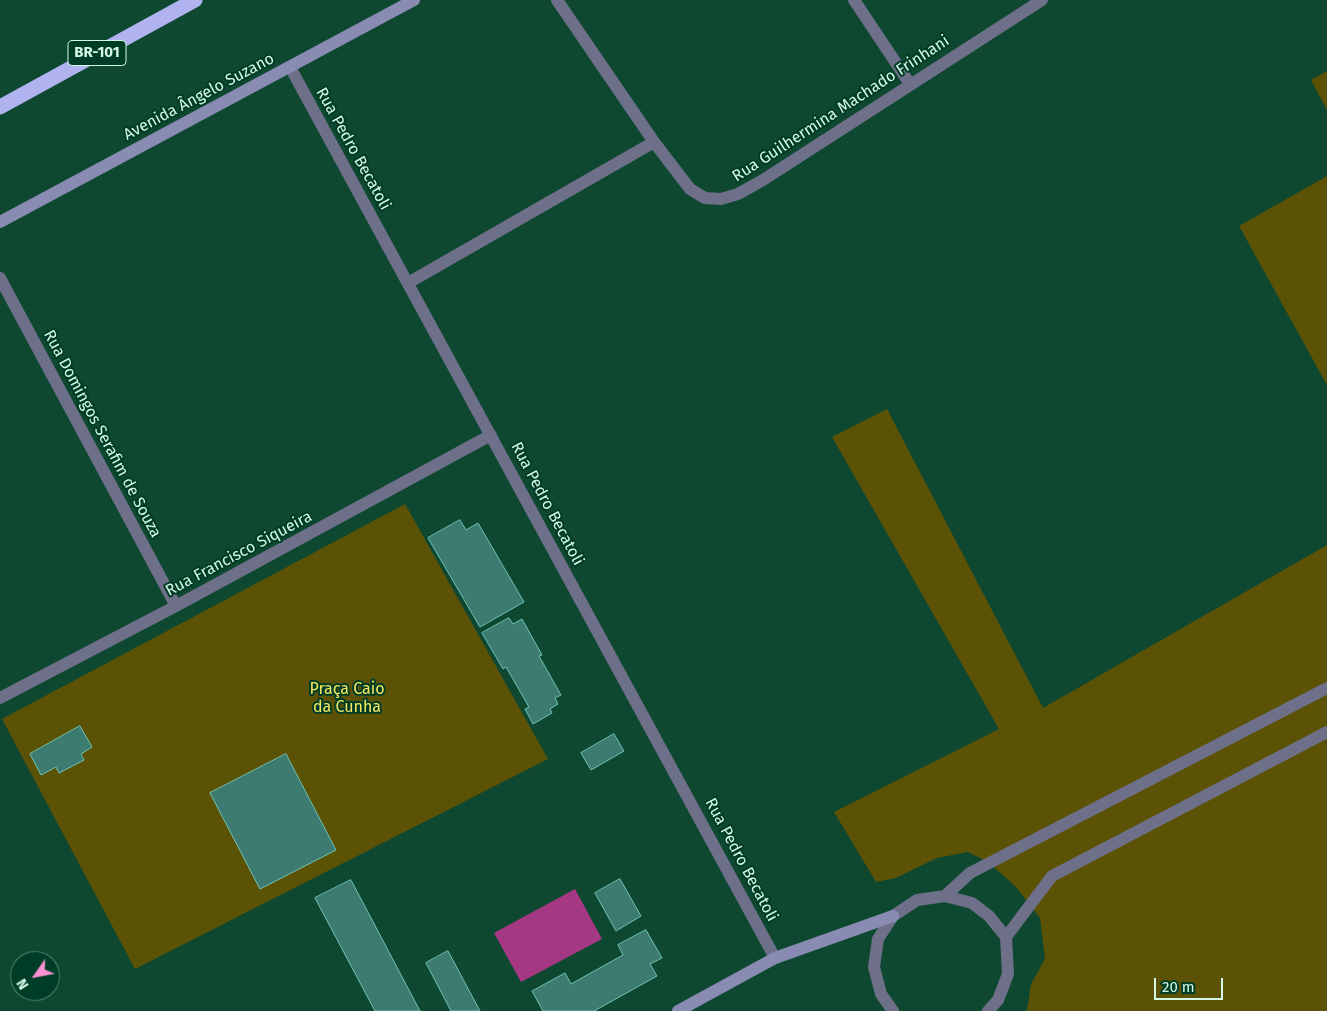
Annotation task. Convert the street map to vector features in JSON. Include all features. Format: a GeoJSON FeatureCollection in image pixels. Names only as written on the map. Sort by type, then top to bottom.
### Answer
{"type":"FeatureCollection","features":[{"type":"Feature","properties":{"kind":"highway","name":"BR-101"},"geometry":{"type":"LineString","coordinates":[[0,106],[195,0]]}},
{"type":"Feature","properties":{"kind":"main road","name":"Avenida Ângelo Suzano"},"geometry":{"type":"LineString","coordinates":[[0,222],[414,0]]}},
{"type":"Feature","properties":{"kind":"main road"},"geometry":{"type":"LineString","coordinates":[[678,1011],[775,958],[893,916]]}},
{"type":"Feature","properties":{"kind":"street","name":"Rua Guilhermina Machado Frinhani"},"geometry":{"type":"LineString","coordinates":[[557,0],[654,142],[690,189],[705,198],[721,199],[738,194],[763,180],[1042,0]]}},
{"type":"Feature","properties":{"kind":"street"},"geometry":{"type":"LineString","coordinates":[[854,0],[910,84]]}},
{"type":"Feature","properties":{"kind":"street","name":"Rua Pedro Becatoli"},"geometry":{"type":"LineString","coordinates":[[290,67],[775,958]]}},
{"type":"Feature","properties":{"kind":"street"},"geometry":{"type":"LineString","coordinates":[[408,283],[654,142]]}},
{"type":"Feature","properties":{"kind":"street","name":"Rua Domingos Serafim de Souza"},"geometry":{"type":"LineString","coordinates":[[0,278],[176,606]]}},
{"type":"Feature","properties":{"kind":"street","name":"Rua Francisco Siqueira"},"geometry":{"type":"LineString","coordinates":[[0,698],[176,606],[491,435]]}},
{"type":"Feature","properties":{"kind":"street"},"geometry":{"type":"LineString","coordinates":[[945,896],[970,873],[1327,688]]}},
{"type":"Feature","properties":{"kind":"street"},"geometry":{"type":"LineString","coordinates":[[1006,937],[1052,876],[1327,732]]}},
{"type":"Feature","properties":{"kind":"street"},"geometry":{"type":"LineString","coordinates":[[893,1011],[881,994],[874,967],[878,939],[893,916],[917,900],[945,896],[972,903],[989,916],[1006,937],[1008,974],[998,1000],[988,1011]]}},
{"type":"Feature","properties":{"kind":"green space"},"geometry":{"type":"Polygon","coordinates":[[[1327,71],[1327,110],[1311,80],[1327,71]]]}},
{"type":"Feature","properties":{"kind":"green space"},"geometry":{"type":"Polygon","coordinates":[[[1327,176],[1327,385],[1239,226],[1327,176]]]}},
{"type":"Feature","properties":{"kind":"green space"},"geometry":{"type":"Polygon","coordinates":[[[887,409],[1043,708],[1327,545],[1327,1011],[1027,1011],[1031,984],[1045,959],[1040,918],[1015,886],[988,862],[968,852],[937,858],[896,878],[876,882],[834,812],[999,729],[832,437],[887,409]]]}},
{"type":"Feature","properties":{"kind":"green space","name":"Praça Caio da Cunha"},"geometry":{"type":"Polygon","coordinates":[[[405,504],[548,759],[135,969],[2,719],[405,504]]]}},
{"type":"Feature","properties":{"kind":"shaded area"},"geometry":{"type":"Polygon","coordinates":[[[575,889],[602,939],[521,982],[494,933],[575,889]]]}},
{"type":"Feature","properties":{"kind":"building"},"geometry":{"type":"Polygon","coordinates":[[[460,520],[466,530],[478,523],[524,602],[480,627],[428,538],[460,520]]]}},
{"type":"Feature","properties":{"kind":"building"},"geometry":{"type":"Polygon","coordinates":[[[509,618],[513,624],[522,619],[542,655],[539,656],[561,695],[555,698],[558,704],[550,709],[552,713],[533,724],[525,709],[529,707],[506,667],[503,669],[482,633],[509,618]]]}},
{"type":"Feature","properties":{"kind":"building"},"geometry":{"type":"Polygon","coordinates":[[[80,726],[92,747],[81,754],[84,760],[59,773],[56,767],[41,775],[30,754],[80,726]]]}},
{"type":"Feature","properties":{"kind":"building"},"geometry":{"type":"Polygon","coordinates":[[[614,734],[624,751],[591,770],[581,753],[614,734]]]}},
{"type":"Feature","properties":{"kind":"building"},"geometry":{"type":"Polygon","coordinates":[[[286,754],[336,850],[260,889],[210,793],[286,754]]]}},
{"type":"Feature","properties":{"kind":"building"},"geometry":{"type":"Polygon","coordinates":[[[620,879],[641,916],[616,931],[595,893],[620,879]]]}},
{"type":"Feature","properties":{"kind":"building"},"geometry":{"type":"Polygon","coordinates":[[[351,880],[420,1011],[375,1011],[315,898],[351,880]]]}},
{"type":"Feature","properties":{"kind":"building"},"geometry":{"type":"Polygon","coordinates":[[[646,930],[662,958],[650,964],[657,976],[594,1011],[543,1011],[532,991],[565,973],[571,984],[623,955],[618,945],[646,930]]]}},
{"type":"Feature","properties":{"kind":"building"},"geometry":{"type":"Polygon","coordinates":[[[448,951],[480,1011],[451,1011],[426,963],[448,951]]]}}]}
